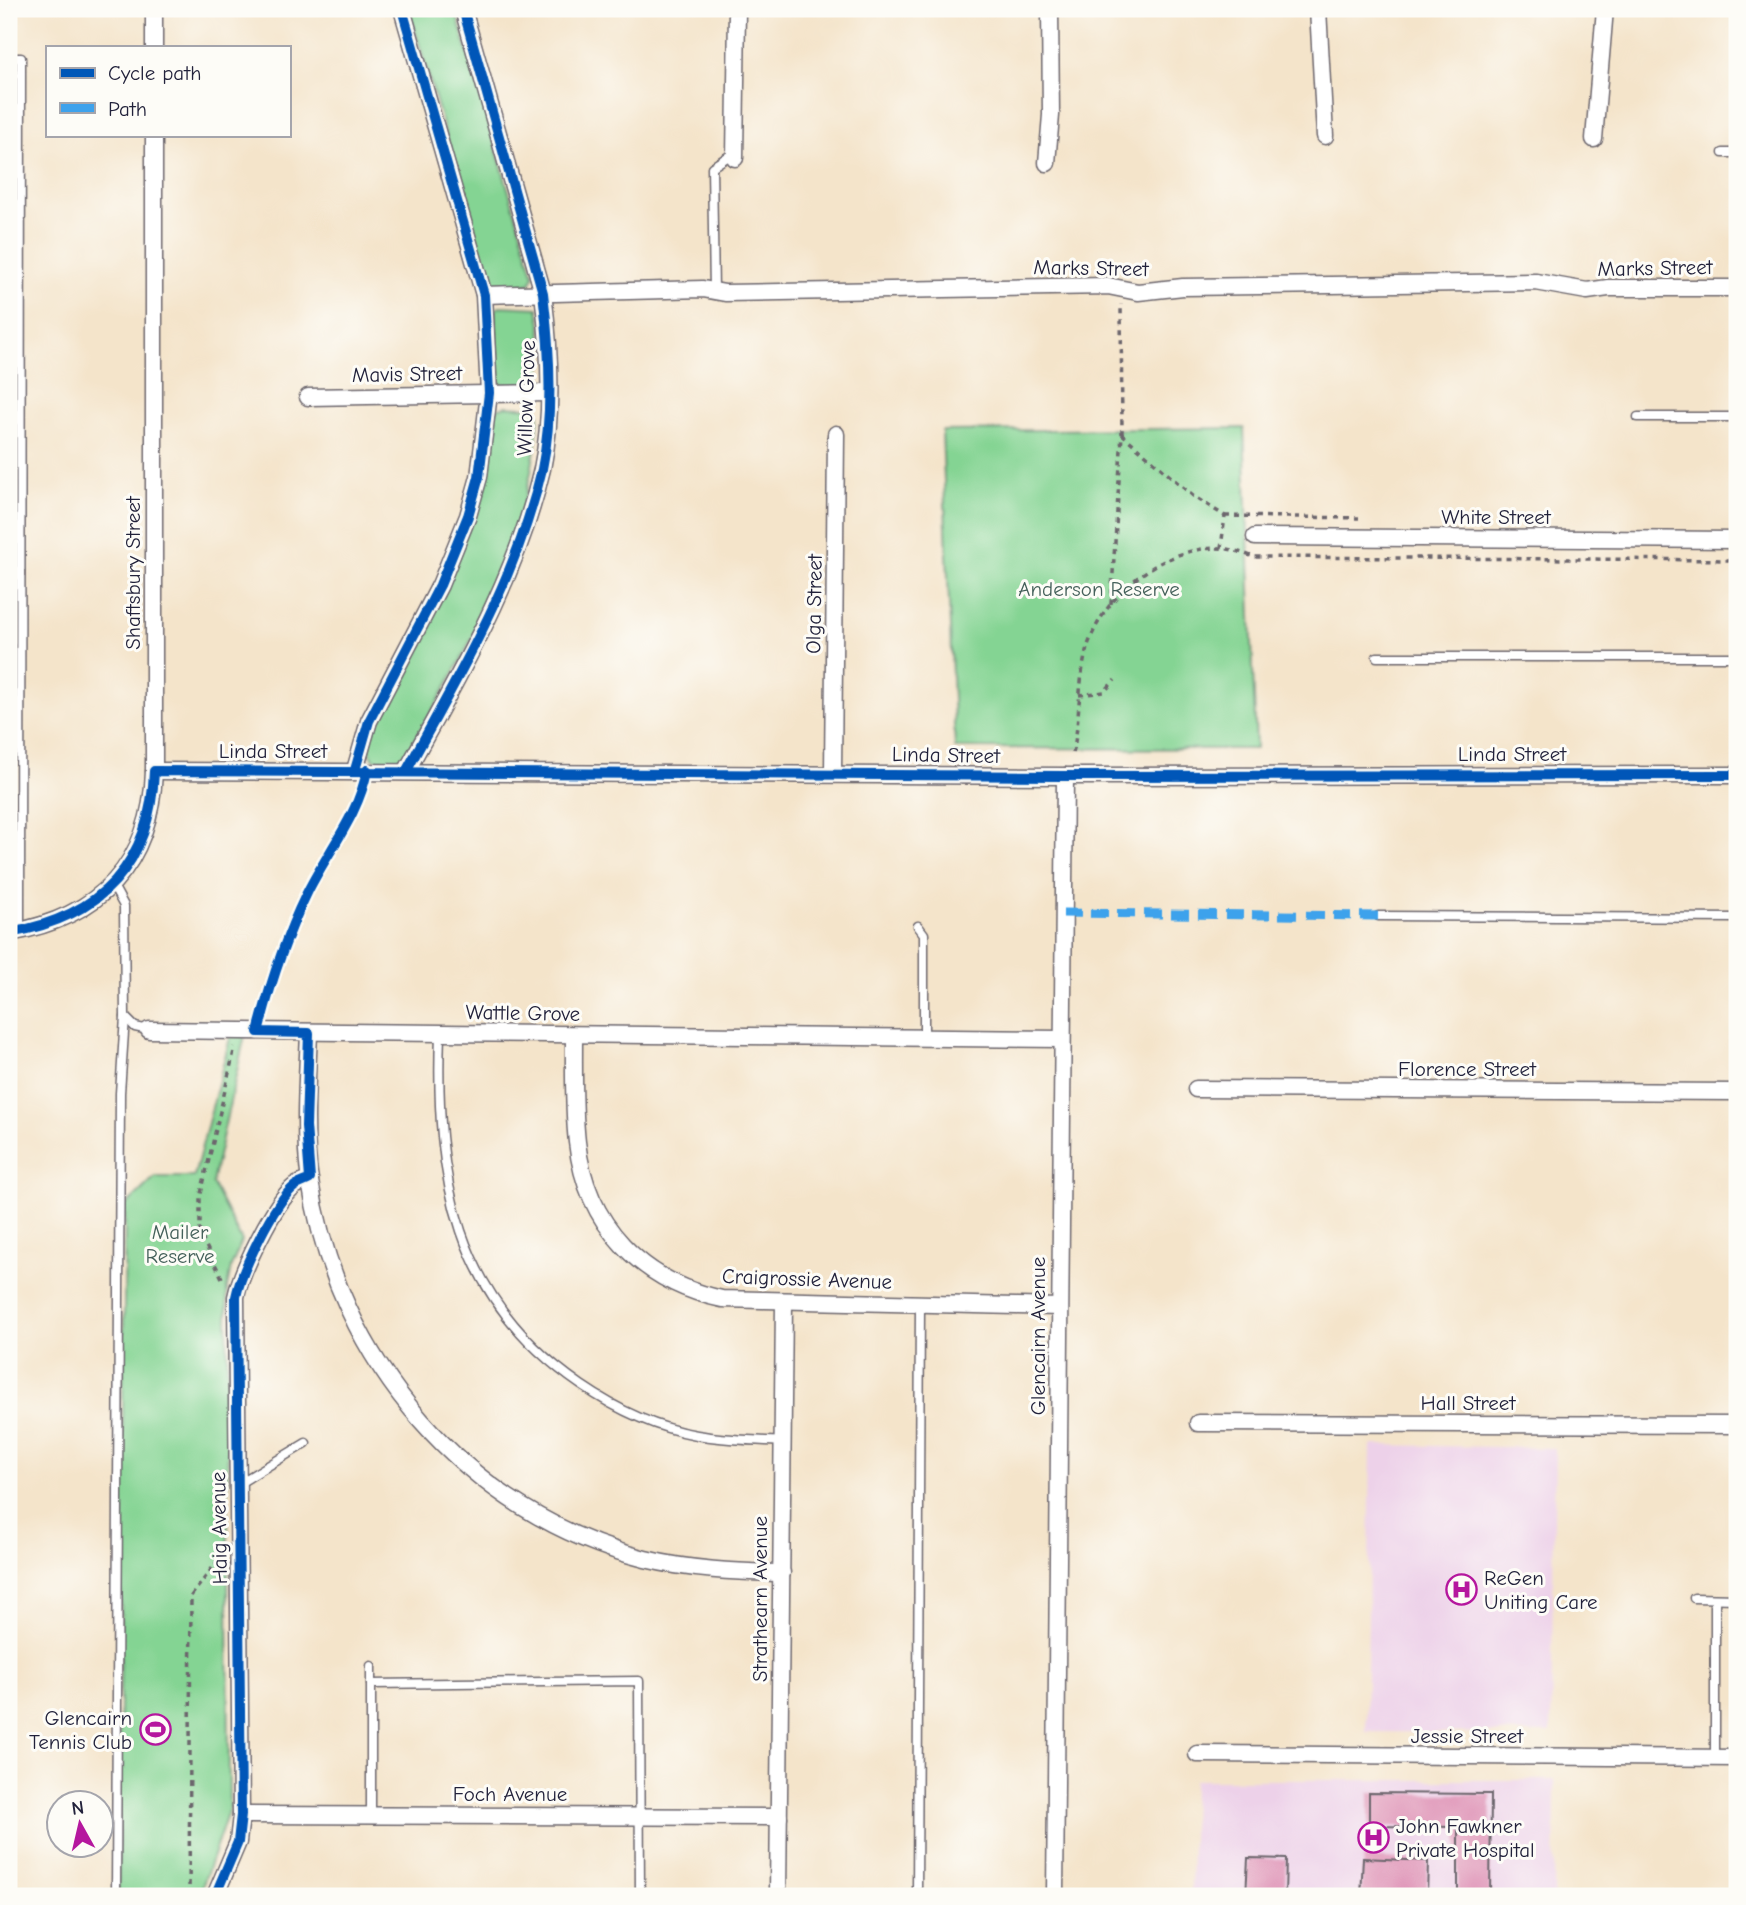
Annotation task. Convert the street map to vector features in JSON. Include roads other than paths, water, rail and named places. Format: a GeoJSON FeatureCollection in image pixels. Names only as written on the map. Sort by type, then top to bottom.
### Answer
{"type":"FeatureCollection","features":[{"type":"Feature","properties":{"kind":"street"},"geometry":{"type":"LineString","coordinates":[[154,9],[154,46]]}},
{"type":"Feature","properties":{"kind":"street","name":"Willow Grove"},"geometry":{"type":"LineString","coordinates":[[355,770],[369,721],[439,585],[468,516],[481,464],[489,393],[484,295],[402,9]]}},
{"type":"Feature","properties":{"kind":"street","name":"Willow Grove"},"geometry":{"type":"LineString","coordinates":[[407,770],[484,629],[507,579],[542,466],[549,393],[548,334],[543,293],[463,9]]}},
{"type":"Feature","properties":{"kind":"street"},"geometry":{"type":"LineString","coordinates":[[735,155],[737,9]]}},
{"type":"Feature","properties":{"kind":"street"},"geometry":{"type":"LineString","coordinates":[[1047,163],[1051,115],[1050,9]]}},
{"type":"Feature","properties":{"kind":"street"},"geometry":{"type":"LineString","coordinates":[[1318,9],[1325,136]]}},
{"type":"Feature","properties":{"kind":"street"},"geometry":{"type":"LineString","coordinates":[[1594,139],[1605,9]]}},
{"type":"Feature","properties":{"kind":"street","name":"Shaftsbury Street"},"geometry":{"type":"LineString","coordinates":[[14,932],[61,920],[79,911],[112,884],[143,839],[153,797],[154,136]]}},
{"type":"Feature","properties":{"kind":"street","name":"Marks Street"},"geometry":{"type":"LineString","coordinates":[[484,295],[1122,288],[1150,292],[1183,287],[1536,282],[1596,291],[1608,288],[1737,288]]}},
{"type":"Feature","properties":{"kind":"street","name":"Mavis Street"},"geometry":{"type":"LineString","coordinates":[[308,397],[549,393]]}},
{"type":"Feature","properties":{"kind":"street","name":"Olga Street"},"geometry":{"type":"LineString","coordinates":[[833,774],[836,435]]}},
{"type":"Feature","properties":{"kind":"street","name":"White Street"},"geometry":{"type":"LineString","coordinates":[[1255,537],[1737,540]]}},
{"type":"Feature","properties":{"kind":"street","name":"Linda Street"},"geometry":{"type":"LineString","coordinates":[[154,771],[407,770],[1065,776],[1737,775]]}},
{"type":"Feature","properties":{"kind":"street","name":"Glencairn Avenue"},"geometry":{"type":"LineString","coordinates":[[1055,1896],[1065,776]]}},
{"type":"Feature","properties":{"kind":"street","name":"Wattle Grove"},"geometry":{"type":"LineString","coordinates":[[149,1030],[1062,1039]]}},
{"type":"Feature","properties":{"kind":"street"},"geometry":{"type":"LineString","coordinates":[[309,1033],[306,1126],[310,1180],[319,1228],[336,1287],[358,1334],[411,1411],[451,1453],[488,1484],[537,1516],[588,1540],[645,1559],[707,1570],[782,1573]]}},
{"type":"Feature","properties":{"kind":"street","name":"Craigrossie Avenue"},"geometry":{"type":"LineString","coordinates":[[574,1035],[577,1142],[590,1193],[623,1248],[659,1277],[694,1293],[722,1299],[1059,1307]]}},
{"type":"Feature","properties":{"kind":"street","name":"Florence Street"},"geometry":{"type":"LineString","coordinates":[[1196,1089],[1737,1092]]}},
{"type":"Feature","properties":{"kind":"street","name":"Haig Avenue"},"geometry":{"type":"LineString","coordinates":[[215,1896],[238,1842],[241,1815],[236,1297],[240,1278],[282,1201],[295,1186],[310,1180]]}},
{"type":"Feature","properties":{"kind":"street","name":"Strathearn Avenue"},"geometry":{"type":"LineString","coordinates":[[778,1896],[783,1302]]}},
{"type":"Feature","properties":{"kind":"street","name":"Hall Street"},"geometry":{"type":"LineString","coordinates":[[1198,1423],[1737,1425]]}},
{"type":"Feature","properties":{"kind":"street","name":"Jessie Street"},"geometry":{"type":"LineString","coordinates":[[1197,1755],[1737,1759]]}},
{"type":"Feature","properties":{"kind":"street","name":"Foch Avenue"},"geometry":{"type":"LineString","coordinates":[[241,1815],[779,1817]]}},
{"type":"Feature","properties":{"kind":"lane"},"geometry":{"type":"LineString","coordinates":[[9,58],[21,58],[14,932]]}},
{"type":"Feature","properties":{"kind":"lane"},"geometry":{"type":"LineString","coordinates":[[1723,153],[1737,153]]}},
{"type":"Feature","properties":{"kind":"lane"},"geometry":{"type":"LineString","coordinates":[[713,291],[712,167],[735,155]]}},
{"type":"Feature","properties":{"kind":"lane"},"geometry":{"type":"LineString","coordinates":[[1638,417],[1737,417]]}},
{"type":"Feature","properties":{"kind":"lane"},"geometry":{"type":"LineString","coordinates":[[1377,657],[1737,657]]}},
{"type":"Feature","properties":{"kind":"lane"},"geometry":{"type":"LineString","coordinates":[[112,884],[124,906],[125,1017],[120,1093],[116,1896]]}},
{"type":"Feature","properties":{"kind":"lane"},"geometry":{"type":"LineString","coordinates":[[1378,916],[1737,918]]}},
{"type":"Feature","properties":{"kind":"lane"},"geometry":{"type":"LineString","coordinates":[[918,926],[924,934],[924,1039]]}},
{"type":"Feature","properties":{"kind":"lane","name":"Wattle Grove"},"geometry":{"type":"LineString","coordinates":[[125,1017],[135,1027],[149,1030]]}},
{"type":"Feature","properties":{"kind":"lane"},"geometry":{"type":"LineString","coordinates":[[440,1034],[442,1148],[453,1205],[483,1281],[517,1329],[542,1357],[607,1402],[637,1416],[698,1435],[782,1442]]}},
{"type":"Feature","properties":{"kind":"lane"},"geometry":{"type":"LineString","coordinates":[[917,1896],[920,1304]]}},
{"type":"Feature","properties":{"kind":"lane"},"geometry":{"type":"LineString","coordinates":[[237,1484],[306,1443]]}},
{"type":"Feature","properties":{"kind":"lane"},"geometry":{"type":"LineString","coordinates":[[1695,1598],[1737,1599]]}},
{"type":"Feature","properties":{"kind":"lane"},"geometry":{"type":"LineString","coordinates":[[1715,1599],[1716,1758]]}},
{"type":"Feature","properties":{"kind":"lane"},"geometry":{"type":"LineString","coordinates":[[371,1666],[371,1815]]}},
{"type":"Feature","properties":{"kind":"lane"},"geometry":{"type":"LineString","coordinates":[[371,1684],[639,1681],[640,1896]]}},
{"type":"Feature","properties":{"kind":"place","name":"ReGen Uniting Care"},"geometry":{"type":"Point","coordinates":[1461,1590]}},
{"type":"Feature","properties":{"kind":"place","name":"Glencairn Tennis Club"},"geometry":{"type":"Point","coordinates":[155,1730]}},
{"type":"Feature","properties":{"kind":"place","name":"John Fawkner Private Hospital"},"geometry":{"type":"Point","coordinates":[1373,1838]}},
{"type":"Feature","properties":{"kind":"park label","name":"Anderson Reserve"},"geometry":{"type":"Point","coordinates":[1099,589]}},
{"type":"Feature","properties":{"kind":"park label","name":"Mailer Reserve"},"geometry":{"type":"Point","coordinates":[180,1244]}}]}
